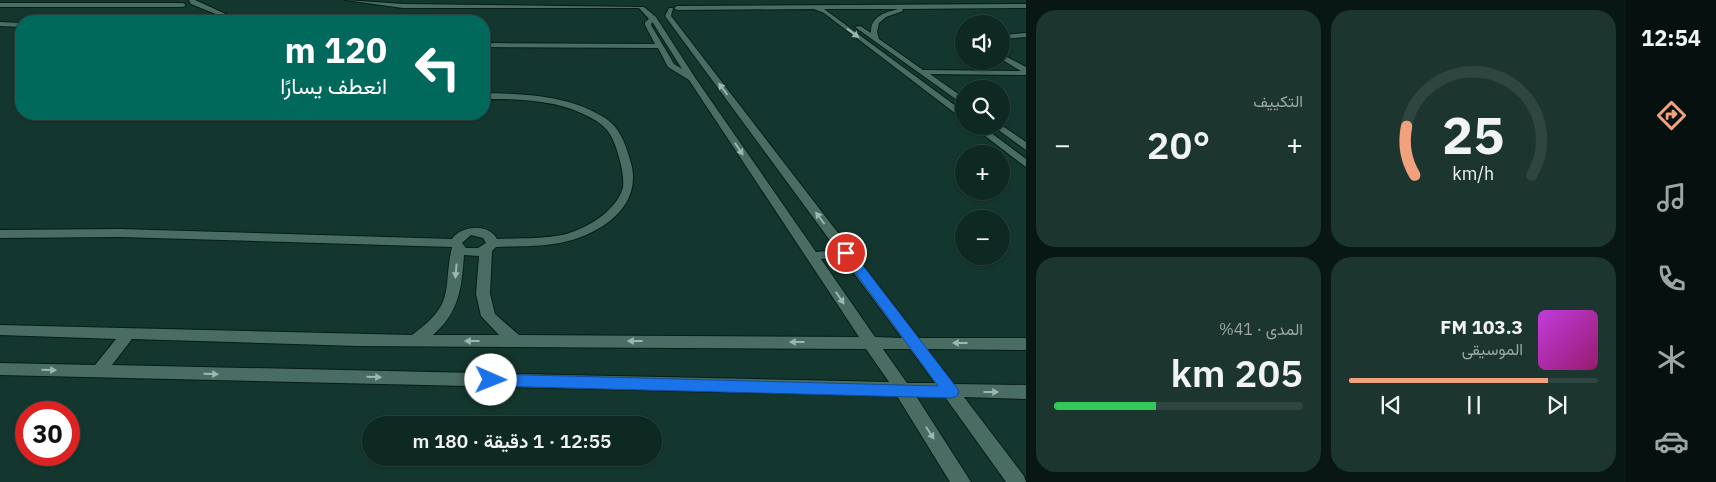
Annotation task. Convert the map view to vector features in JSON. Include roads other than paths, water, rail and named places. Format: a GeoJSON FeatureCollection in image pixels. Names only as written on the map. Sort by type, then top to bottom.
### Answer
{"type":"FeatureCollection","features":[{"type":"Feature","properties":{"kind":"street"},"geometry":{"type":"LineString","coordinates":[[192,0],[202,7],[223,15]]}},
{"type":"Feature","properties":{"kind":"street"},"geometry":{"type":"LineString","coordinates":[[348,0],[403,6],[666,9],[1025,5]]}},
{"type":"Feature","properties":{"kind":"street"},"geometry":{"type":"LineString","coordinates":[[376,0],[412,3],[584,3],[625,0]]}},
{"type":"Feature","properties":{"kind":"street"},"geometry":{"type":"LineString","coordinates":[[630,0],[631,5],[640,8]]}},
{"type":"Feature","properties":{"kind":"street"},"geometry":{"type":"LineString","coordinates":[[697,0],[745,2],[1015,2],[1025,5]]}},
{"type":"Feature","properties":{"kind":"street"},"geometry":{"type":"LineString","coordinates":[[0,5],[182,2],[209,15]]}},
{"type":"Feature","properties":{"kind":"street"},"geometry":{"type":"LineString","coordinates":[[812,6],[826,12],[955,110]]}},
{"type":"Feature","properties":{"kind":"street"},"geometry":{"type":"LineString","coordinates":[[844,6],[839,10],[841,15],[955,96]]}},
{"type":"Feature","properties":{"kind":"street"},"geometry":{"type":"LineString","coordinates":[[876,39],[872,31],[874,24],[880,18],[891,13],[922,6]]}},
{"type":"Feature","properties":{"kind":"street"},"geometry":{"type":"LineString","coordinates":[[666,9],[647,24],[676,70],[692,79]]}},
{"type":"Feature","properties":{"kind":"street"},"geometry":{"type":"LineString","coordinates":[[666,9],[692,79],[902,389],[961,482]]}},
{"type":"Feature","properties":{"kind":"street"},"geometry":{"type":"LineString","coordinates":[[666,9],[668,16],[1017,482]]}},
{"type":"Feature","properties":{"kind":"street"},"geometry":{"type":"LineString","coordinates":[[0,24],[15,25]]}},
{"type":"Feature","properties":{"kind":"street"},"geometry":{"type":"LineString","coordinates":[[1010,36],[1026,35]]}},
{"type":"Feature","properties":{"kind":"street"},"geometry":{"type":"LineString","coordinates":[[490,41],[659,44]]}},
{"type":"Feature","properties":{"kind":"street"},"geometry":{"type":"LineString","coordinates":[[490,45],[659,44]]}},
{"type":"Feature","properties":{"kind":"street"},"geometry":{"type":"LineString","coordinates":[[1010,62],[1026,72]]}},
{"type":"Feature","properties":{"kind":"street"},"geometry":{"type":"LineString","coordinates":[[922,72],[1026,72]]}},
{"type":"Feature","properties":{"kind":"street"},"geometry":{"type":"LineString","coordinates":[[929,77],[1026,78]]}},
{"type":"Feature","properties":{"kind":"street"},"geometry":{"type":"LineString","coordinates":[[0,234],[120,233],[457,245],[468,253],[474,253],[489,246],[562,239],[595,226],[618,208],[628,188],[627,169],[618,136],[604,121],[581,108],[554,100],[523,96],[490,96]]}},
{"type":"Feature","properties":{"kind":"street"},"geometry":{"type":"LineString","coordinates":[[988,135],[1026,164]]}},
{"type":"Feature","properties":{"kind":"street"},"geometry":{"type":"LineString","coordinates":[[1009,135],[1026,147]]}},
{"type":"Feature","properties":{"kind":"street"},"geometry":{"type":"LineString","coordinates":[[416,340],[432,329],[444,316],[454,294],[458,238],[464,234],[479,232],[487,234],[491,238],[483,294],[488,316],[515,341]]}},
{"type":"Feature","properties":{"kind":"street"},"geometry":{"type":"LineString","coordinates":[[812,256],[846,253]]}},
{"type":"Feature","properties":{"kind":"street"},"geometry":{"type":"LineString","coordinates":[[0,330],[127,335],[416,340],[1026,344]]}},
{"type":"Feature","properties":{"kind":"street"},"geometry":{"type":"LineString","coordinates":[[99,371],[127,335]]}},
{"type":"Feature","properties":{"kind":"street"},"geometry":{"type":"LineString","coordinates":[[0,368],[902,389],[951,392],[1026,392]]}}]}
